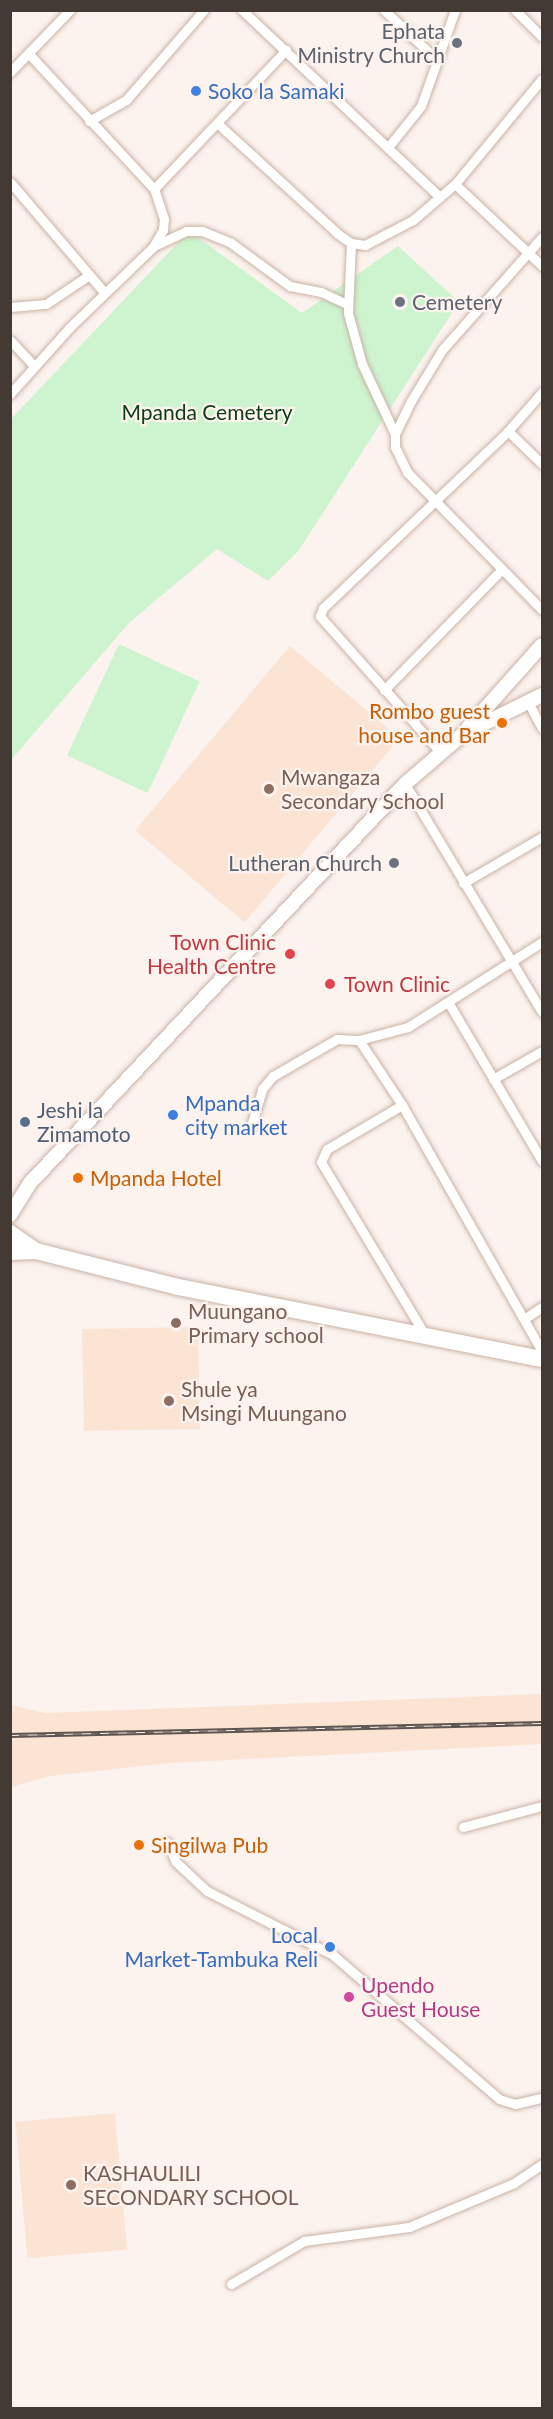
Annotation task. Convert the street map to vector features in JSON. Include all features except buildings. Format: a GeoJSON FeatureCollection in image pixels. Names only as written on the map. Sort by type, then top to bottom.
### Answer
{"type":"FeatureCollection","features":[{"type":"Feature","properties":{"kind":"highway"},"geometry":{"type":"LineString","coordinates":[[10,1233],[36,1251]]}},
{"type":"Feature","properties":{"kind":"highway"},"geometry":{"type":"LineString","coordinates":[[10,1252],[36,1251],[178,1287],[543,1359]]}},
{"type":"Feature","properties":{"kind":"street"},"geometry":{"type":"LineString","coordinates":[[10,72],[70,10]]}},
{"type":"Feature","properties":{"kind":"street"},"geometry":{"type":"LineString","coordinates":[[89,121],[126,100],[204,10]]}},
{"type":"Feature","properties":{"kind":"street"},"geometry":{"type":"LineString","coordinates":[[242,10],[389,146],[440,197]]}},
{"type":"Feature","properties":{"kind":"street"},"geometry":{"type":"LineString","coordinates":[[384,10],[437,60]]}},
{"type":"Feature","properties":{"kind":"street"},"geometry":{"type":"LineString","coordinates":[[389,146],[421,106],[455,10]]}},
{"type":"Feature","properties":{"kind":"street"},"geometry":{"type":"LineString","coordinates":[[517,11],[543,37]]}},
{"type":"Feature","properties":{"kind":"street"},"geometry":{"type":"LineString","coordinates":[[154,189],[286,50]]}},
{"type":"Feature","properties":{"kind":"street"},"geometry":{"type":"LineString","coordinates":[[28,53],[154,189],[164,219],[163,230],[153,247]]}},
{"type":"Feature","properties":{"kind":"street"},"geometry":{"type":"LineString","coordinates":[[217,123],[351,243],[365,245],[413,220],[455,184],[543,79]]}},
{"type":"Feature","properties":{"kind":"street"},"geometry":{"type":"LineString","coordinates":[[10,182],[104,292]]}},
{"type":"Feature","properties":{"kind":"street"},"geometry":{"type":"LineString","coordinates":[[455,184],[543,266]]}},
{"type":"Feature","properties":{"kind":"street"},"geometry":{"type":"LineString","coordinates":[[10,394],[104,292],[153,247],[186,231],[202,231],[231,243],[290,286],[321,292],[347,304]]}},
{"type":"Feature","properties":{"kind":"street"},"geometry":{"type":"LineString","coordinates":[[395,434],[442,350],[543,237]]}},
{"type":"Feature","properties":{"kind":"street"},"geometry":{"type":"LineString","coordinates":[[351,243],[347,304],[362,364],[395,434],[397,458],[543,610]]}},
{"type":"Feature","properties":{"kind":"street"},"geometry":{"type":"LineString","coordinates":[[10,307],[46,304],[89,275]]}},
{"type":"Feature","properties":{"kind":"street"},"geometry":{"type":"LineString","coordinates":[[10,340],[34,366]]}},
{"type":"Feature","properties":{"kind":"street"},"geometry":{"type":"LineString","coordinates":[[441,753],[320,616],[324,608],[437,502],[508,431],[543,392]]}},
{"type":"Feature","properties":{"kind":"street"},"geometry":{"type":"LineString","coordinates":[[508,431],[543,464]]}},
{"type":"Feature","properties":{"kind":"street"},"geometry":{"type":"LineString","coordinates":[[384,690],[502,569]]}},
{"type":"Feature","properties":{"kind":"street"},"geometry":{"type":"LineString","coordinates":[[10,1215],[31,1182],[405,784],[463,734],[543,645]]}},
{"type":"Feature","properties":{"kind":"street"},"geometry":{"type":"LineString","coordinates":[[463,734],[543,695]]}},
{"type":"Feature","properties":{"kind":"street"},"geometry":{"type":"LineString","coordinates":[[528,702],[543,728]]}},
{"type":"Feature","properties":{"kind":"street"},"geometry":{"type":"LineString","coordinates":[[405,784],[543,1012]]}},
{"type":"Feature","properties":{"kind":"street"},"geometry":{"type":"LineString","coordinates":[[463,883],[543,837]]}},
{"type":"Feature","properties":{"kind":"street"},"geometry":{"type":"LineString","coordinates":[[250,1126],[262,1089],[273,1076],[337,1038],[359,1040],[408,1027],[543,942]]}},
{"type":"Feature","properties":{"kind":"street"},"geometry":{"type":"LineString","coordinates":[[448,1002],[543,1161]]}},
{"type":"Feature","properties":{"kind":"street"},"geometry":{"type":"LineString","coordinates":[[359,1040],[402,1105],[543,1352]]}},
{"type":"Feature","properties":{"kind":"street"},"geometry":{"type":"LineString","coordinates":[[493,1079],[543,1051]]}},
{"type":"Feature","properties":{"kind":"street"},"geometry":{"type":"LineString","coordinates":[[402,1105],[327,1149],[321,1162],[425,1335]]}},
{"type":"Feature","properties":{"kind":"street"},"geometry":{"type":"LineString","coordinates":[[10,1195],[31,1182]]}},
{"type":"Feature","properties":{"kind":"street"},"geometry":{"type":"LineString","coordinates":[[524,1319],[543,1307]]}},
{"type":"Feature","properties":{"kind":"street"},"geometry":{"type":"LineString","coordinates":[[463,1827],[543,1806]]}},
{"type":"Feature","properties":{"kind":"street"},"geometry":{"type":"LineString","coordinates":[[167,1842],[176,1862],[207,1891],[333,1955],[499,2099],[515,2104],[543,2098]]}},
{"type":"Feature","properties":{"kind":"street"},"geometry":{"type":"LineString","coordinates":[[231,2284],[295,2244],[320,2236],[387,2233],[409,2227],[514,2183],[543,2164]]}},
{"type":"Feature","properties":{"kind":"shaded area","name":"Mwangaza Secondary School"},"geometry":{"type":"Polygon","coordinates":[[[290,646],[400,738],[245,923],[135,831],[290,646]]]}},
{"type":"Feature","properties":{"kind":"shaded area"},"geometry":{"type":"Polygon","coordinates":[[[198,1327],[200,1429],[84,1431],[82,1329],[198,1327]]]}},
{"type":"Feature","properties":{"kind":"shaded area"},"geometry":{"type":"Polygon","coordinates":[[[542,1694],[542,1744],[170,1763],[50,1776],[11,1787],[11,1705],[45,1713],[542,1694]]]}},
{"type":"Feature","properties":{"kind":"shaded area","name":"KASHAULILI SECONDARY SCHOOL"},"geometry":{"type":"Polygon","coordinates":[[[115,2113],[127,2249],[27,2258],[15,2122],[115,2113]]]}},
{"type":"Feature","properties":{"kind":"green space","name":"Mpanda Cemetery"},"geometry":{"type":"Polygon","coordinates":[[[189,231],[302,313],[398,246],[459,302],[299,550],[268,581],[217,549],[129,623],[11,760],[11,419],[189,231]]]}},
{"type":"Feature","properties":{"kind":"green space"},"geometry":{"type":"Polygon","coordinates":[[[119,644],[200,682],[148,793],[67,755],[119,644]]]}},
{"type":"Feature","properties":{"kind":"railway"},"geometry":{"type":"LineString","coordinates":[[10,1735],[542,1723]]}},
{"type":"Feature","properties":{"kind":"place","name":"Ephata Ministry Church"},"geometry":{"type":"Point","coordinates":[457,43]}},
{"type":"Feature","properties":{"kind":"place","name":"Soko la Samaki"},"geometry":{"type":"Point","coordinates":[196,91]}},
{"type":"Feature","properties":{"kind":"place","name":"Cemetery"},"geometry":{"type":"Point","coordinates":[400,302]}},
{"type":"Feature","properties":{"kind":"place","name":"Rombo guest house and Bar"},"geometry":{"type":"Point","coordinates":[502,723]}},
{"type":"Feature","properties":{"kind":"place","name":"Mwangaza Secondary School"},"geometry":{"type":"Point","coordinates":[269,789]}},
{"type":"Feature","properties":{"kind":"place","name":"Lutheran Church"},"geometry":{"type":"Point","coordinates":[394,863]}},
{"type":"Feature","properties":{"kind":"place","name":"Town Clinic Health Centre"},"geometry":{"type":"Point","coordinates":[290,954]}},
{"type":"Feature","properties":{"kind":"place","name":"Town Clinic"},"geometry":{"type":"Point","coordinates":[330,984]}},
{"type":"Feature","properties":{"kind":"place","name":"Mpanda city market"},"geometry":{"type":"Point","coordinates":[173,1115]}},
{"type":"Feature","properties":{"kind":"place","name":"Jeshi la Zimamoto"},"geometry":{"type":"Point","coordinates":[25,1122]}},
{"type":"Feature","properties":{"kind":"place","name":"Mpanda Hotel"},"geometry":{"type":"Point","coordinates":[78,1178]}},
{"type":"Feature","properties":{"kind":"place","name":"Muungano Primary school"},"geometry":{"type":"Point","coordinates":[176,1323]}},
{"type":"Feature","properties":{"kind":"place","name":"Shule ya Msingi Muungano"},"geometry":{"type":"Point","coordinates":[169,1401]}},
{"type":"Feature","properties":{"kind":"place","name":"Singilwa Pub"},"geometry":{"type":"Point","coordinates":[139,1845]}},
{"type":"Feature","properties":{"kind":"place","name":"Local Market-Tambuka Reli"},"geometry":{"type":"Point","coordinates":[330,1947]}},
{"type":"Feature","properties":{"kind":"place","name":"Upendo Guest House"},"geometry":{"type":"Point","coordinates":[349,1997]}},
{"type":"Feature","properties":{"kind":"place","name":"KASHAULILI SECONDARY SCHOOL"},"geometry":{"type":"Point","coordinates":[71,2185]}}]}
